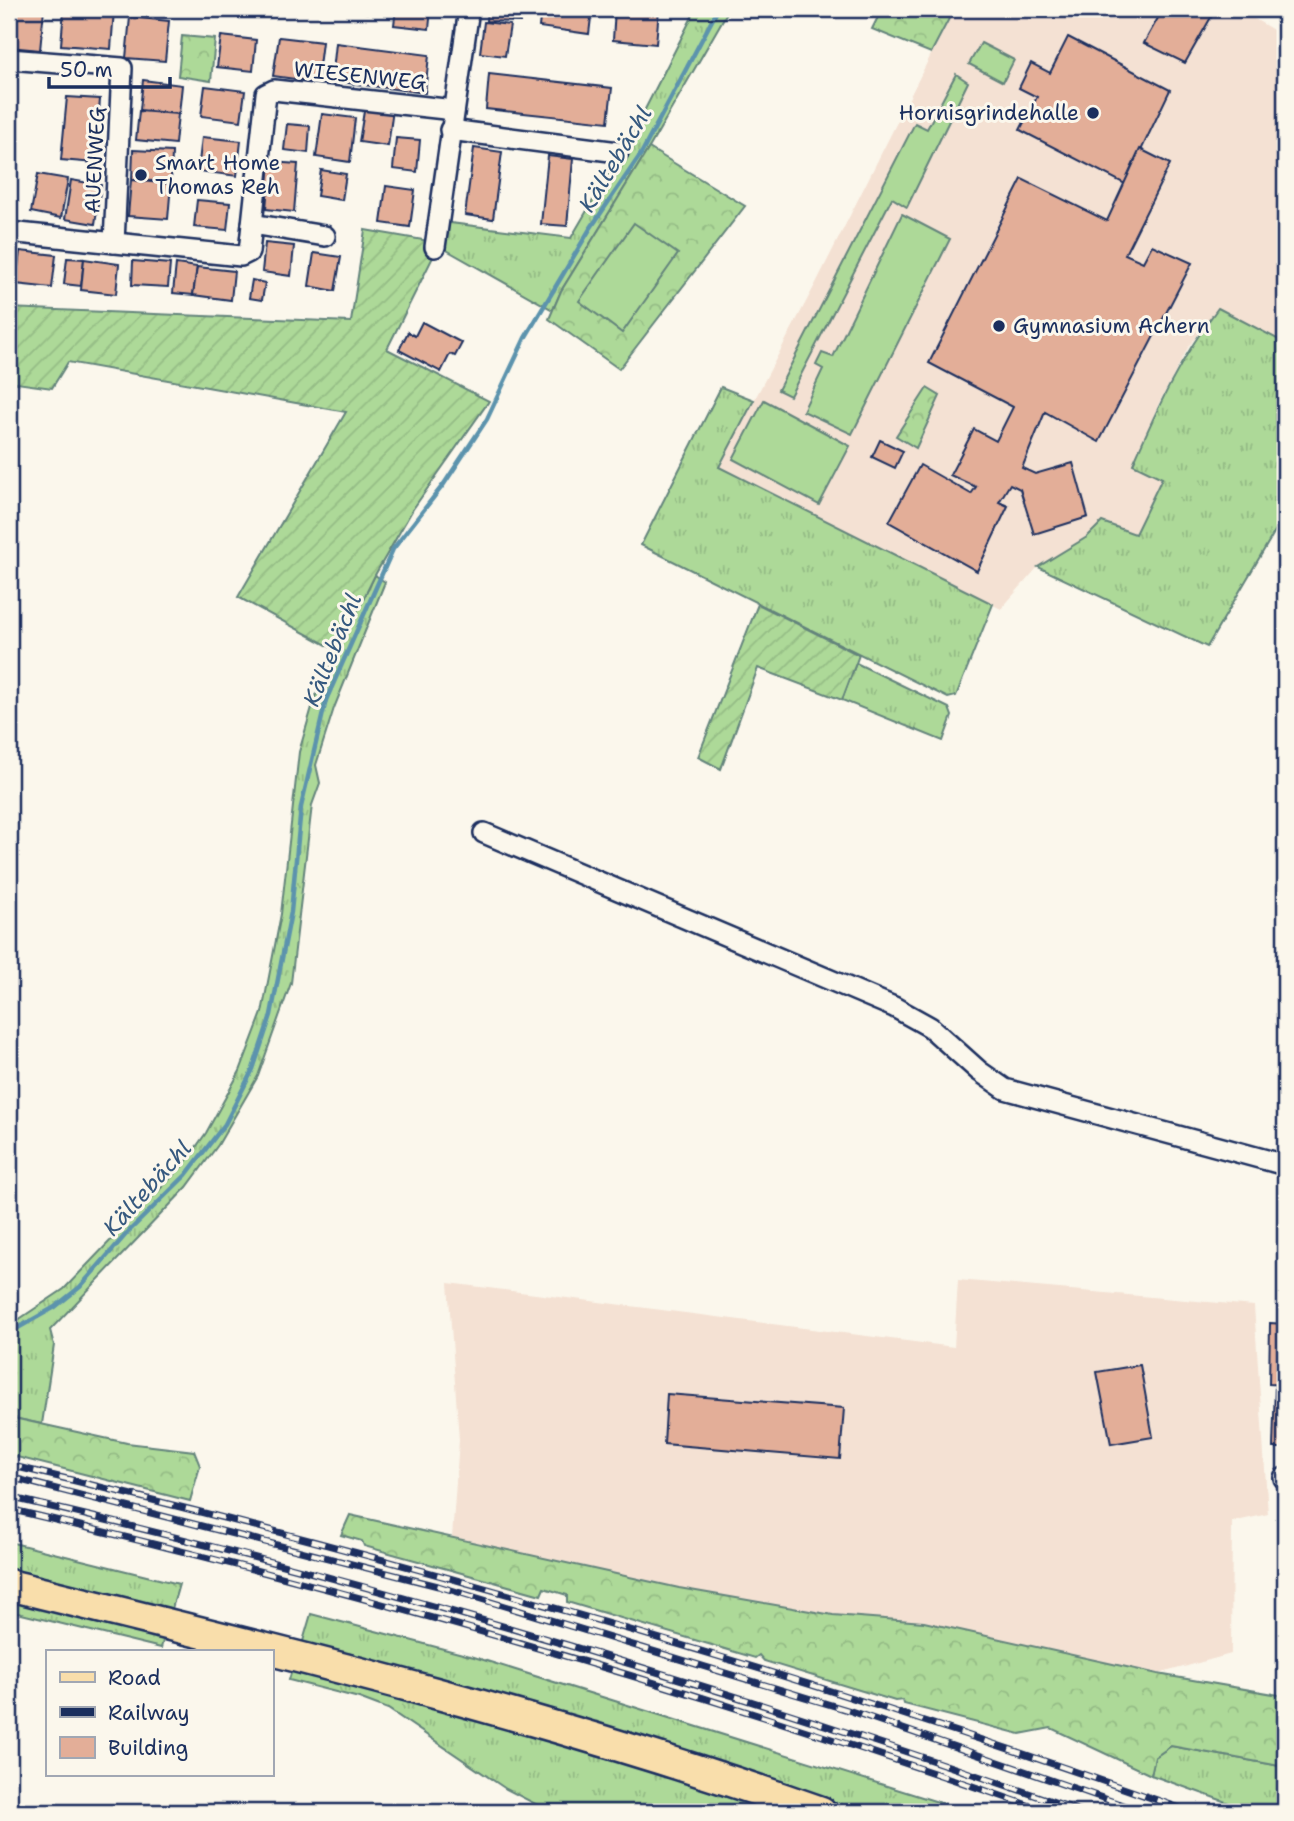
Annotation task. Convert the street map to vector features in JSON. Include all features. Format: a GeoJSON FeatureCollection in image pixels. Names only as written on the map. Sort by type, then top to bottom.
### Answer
{"type":"FeatureCollection","features":[{"type":"Feature","properties":{"kind":"main road"},"geometry":{"type":"LineString","coordinates":[[9,1585],[266,1650]]}},
{"type":"Feature","properties":{"kind":"main road"},"geometry":{"type":"LineString","coordinates":[[273,1652],[416,1688],[724,1778],[821,1812]]}},
{"type":"Feature","properties":{"kind":"street"},"geometry":{"type":"LineString","coordinates":[[435,247],[469,9]]}},
{"type":"Feature","properties":{"kind":"street","name":"AUENWEG"},"geometry":{"type":"LineString","coordinates":[[9,59],[122,68],[114,243]]}},
{"type":"Feature","properties":{"kind":"street","name":"WIESENWEG"},"geometry":{"type":"LineString","coordinates":[[9,232],[241,256],[249,252],[266,94],[274,90],[454,110]]}},
{"type":"Feature","properties":{"kind":"street"},"geometry":{"type":"LineString","coordinates":[[450,130],[618,152]]}},
{"type":"Feature","properties":{"kind":"street"},"geometry":{"type":"LineString","coordinates":[[252,223],[325,236]]}},
{"type":"Feature","properties":{"kind":"street"},"geometry":{"type":"LineString","coordinates":[[484,833],[894,1007],[930,1027],[979,1071],[1004,1089],[1285,1165]]}},
{"type":"Feature","properties":{"kind":"shaded area","name":"Gymnasium Achern"},"geometry":{"type":"Polygon","coordinates":[[[954,9],[1238,9],[1285,37],[1285,343],[1218,309],[1189,346],[1159,403],[1133,464],[1162,478],[1135,534],[1102,523],[1087,537],[1038,567],[1001,609],[719,467],[816,283],[954,9]]]}},
{"type":"Feature","properties":{"kind":"shaded area"},"geometry":{"type":"Polygon","coordinates":[[[958,1280],[1254,1306],[1268,1514],[1232,1522],[1231,1654],[1158,1674],[924,1622],[834,1615],[679,1588],[452,1538],[459,1440],[448,1283],[954,1347],[958,1280]]]}},
{"type":"Feature","properties":{"kind":"green space"},"geometry":{"type":"Polygon","coordinates":[[[696,9],[729,9],[649,148],[561,291],[553,310],[443,248],[442,222],[571,238],[636,127],[696,9]]]}},
{"type":"Feature","properties":{"kind":"green space"},"geometry":{"type":"Polygon","coordinates":[[[882,9],[954,9],[931,53],[872,29],[882,9]]]}},
{"type":"Feature","properties":{"kind":"green space"},"geometry":{"type":"Polygon","coordinates":[[[182,36],[215,39],[211,81],[178,76],[182,36]]]}},
{"type":"Feature","properties":{"kind":"green space"},"geometry":{"type":"Polygon","coordinates":[[[981,43],[1014,60],[1003,82],[969,64],[981,43]]]}},
{"type":"Feature","properties":{"kind":"green space"},"geometry":{"type":"Polygon","coordinates":[[[956,74],[968,82],[907,207],[892,198],[790,396],[778,390],[915,123],[927,129],[956,74]]]}},
{"type":"Feature","properties":{"kind":"green space"},"geometry":{"type":"Polygon","coordinates":[[[649,148],[745,206],[619,369],[549,319],[561,291],[649,148]]]}},
{"type":"Feature","properties":{"kind":"green space"},"geometry":{"type":"Polygon","coordinates":[[[902,214],[950,239],[852,434],[803,411],[823,369],[816,365],[822,353],[833,357],[902,214]]]}},
{"type":"Feature","properties":{"kind":"green space"},"geometry":{"type":"Polygon","coordinates":[[[634,223],[678,254],[622,333],[579,301],[634,223]]]}},
{"type":"Feature","properties":{"kind":"green space"},"geometry":{"type":"Polygon","coordinates":[[[365,230],[435,242],[433,257],[387,349],[489,401],[413,509],[375,575],[338,651],[238,597],[346,412],[68,362],[52,388],[9,382],[9,308],[351,322],[365,230]]]}},
{"type":"Feature","properties":{"kind":"green space"},"geometry":{"type":"Polygon","coordinates":[[[1218,308],[1285,343],[1285,514],[1207,647],[1038,567],[1087,537],[1102,522],[1135,534],[1162,478],[1133,464],[1171,383],[1192,345],[1218,308]]]}},
{"type":"Feature","properties":{"kind":"green space"},"geometry":{"type":"Polygon","coordinates":[[[721,387],[754,400],[719,467],[993,604],[956,696],[948,698],[641,545],[721,387]]]}},
{"type":"Feature","properties":{"kind":"green space"},"geometry":{"type":"Polygon","coordinates":[[[927,388],[940,396],[916,448],[896,436],[927,388]]]}},
{"type":"Feature","properties":{"kind":"green space"},"geometry":{"type":"Polygon","coordinates":[[[764,400],[850,446],[819,505],[733,459],[764,400]]]}},
{"type":"Feature","properties":{"kind":"green space"},"geometry":{"type":"Polygon","coordinates":[[[375,575],[385,582],[334,708],[316,765],[320,783],[312,805],[291,983],[258,1076],[218,1145],[187,1187],[50,1330],[54,1345],[42,1424],[9,1417],[9,1326],[64,1289],[184,1164],[206,1133],[240,1071],[262,1013],[281,914],[299,752],[315,697],[375,575]]]}},
{"type":"Feature","properties":{"kind":"green space"},"geometry":{"type":"Polygon","coordinates":[[[758,604],[859,655],[842,700],[758,668],[721,769],[698,757],[758,604]]]}},
{"type":"Feature","properties":{"kind":"green space"},"geometry":{"type":"Polygon","coordinates":[[[856,663],[949,708],[952,716],[943,741],[842,700],[856,663]]]}},
{"type":"Feature","properties":{"kind":"green space"},"geometry":{"type":"Polygon","coordinates":[[[9,1417],[127,1443],[194,1451],[200,1466],[190,1501],[9,1455],[9,1417]]]}},
{"type":"Feature","properties":{"kind":"green space"},"geometry":{"type":"Polygon","coordinates":[[[350,1515],[679,1588],[833,1615],[924,1622],[1158,1674],[1285,1696],[1285,1767],[1171,1746],[1155,1757],[1151,1775],[1051,1728],[1020,1734],[904,1704],[903,1700],[895,1701],[764,1661],[759,1655],[755,1658],[567,1602],[567,1595],[544,1588],[541,1595],[364,1546],[362,1541],[341,1535],[350,1515]]]}},
{"type":"Feature","properties":{"kind":"green space"},"geometry":{"type":"Polygon","coordinates":[[[9,1542],[179,1584],[171,1612],[9,1572],[9,1542]]]}},
{"type":"Feature","properties":{"kind":"green space"},"geometry":{"type":"Polygon","coordinates":[[[9,1591],[166,1630],[161,1648],[9,1611],[9,1591]]]}},
{"type":"Feature","properties":{"kind":"green space"},"geometry":{"type":"Polygon","coordinates":[[[311,1614],[474,1657],[970,1812],[863,1812],[765,1778],[301,1648],[311,1614]]]}},
{"type":"Feature","properties":{"kind":"green space"},"geometry":{"type":"Polygon","coordinates":[[[294,1663],[795,1812],[551,1812],[506,1789],[388,1709],[359,1698],[289,1680],[294,1663]]]}},
{"type":"Feature","properties":{"kind":"green space"},"geometry":{"type":"Polygon","coordinates":[[[1171,1746],[1285,1767],[1285,1812],[1254,1812],[1151,1775],[1155,1757],[1171,1746]]]}},
{"type":"Feature","properties":{"kind":"building"},"geometry":{"type":"Polygon","coordinates":[[[9,9],[44,9],[40,50],[9,47],[9,9]]]}},
{"type":"Feature","properties":{"kind":"building"},"geometry":{"type":"Polygon","coordinates":[[[64,9],[114,10],[111,49],[61,45],[64,9]]]}},
{"type":"Feature","properties":{"kind":"building"},"geometry":{"type":"Polygon","coordinates":[[[336,9],[373,9],[372,13],[336,9]]]}},
{"type":"Feature","properties":{"kind":"building"},"geometry":{"type":"Polygon","coordinates":[[[396,9],[431,9],[429,29],[394,25],[396,9]]]}},
{"type":"Feature","properties":{"kind":"building"},"geometry":{"type":"Polygon","coordinates":[[[487,9],[520,9],[520,22],[486,21],[487,9]]]}},
{"type":"Feature","properties":{"kind":"building"},"geometry":{"type":"Polygon","coordinates":[[[541,9],[592,9],[589,34],[539,27],[541,9]]]}},
{"type":"Feature","properties":{"kind":"building"},"geometry":{"type":"Polygon","coordinates":[[[615,9],[659,9],[656,44],[613,40],[615,9]]]}},
{"type":"Feature","properties":{"kind":"building"},"geometry":{"type":"Polygon","coordinates":[[[1163,9],[1206,9],[1214,12],[1185,63],[1144,43],[1163,9]]]}},
{"type":"Feature","properties":{"kind":"building"},"geometry":{"type":"Polygon","coordinates":[[[130,17],[169,21],[165,61],[126,58],[130,17]]]}},
{"type":"Feature","properties":{"kind":"building"},"geometry":{"type":"Polygon","coordinates":[[[484,22],[510,25],[505,56],[480,53],[484,22]]]}},
{"type":"Feature","properties":{"kind":"building"},"geometry":{"type":"Polygon","coordinates":[[[221,36],[256,40],[253,71],[217,67],[221,36]]]}},
{"type":"Feature","properties":{"kind":"building"},"geometry":{"type":"Polygon","coordinates":[[[279,37],[322,42],[317,82],[273,76],[279,37]]]}},
{"type":"Feature","properties":{"kind":"building","name":"Hornisgrindehalle"},"geometry":{"type":"Polygon","coordinates":[[[1068,37],[1170,90],[1125,184],[1020,130],[1037,97],[1019,88],[1031,63],[1050,73],[1068,37]]]}},
{"type":"Feature","properties":{"kind":"building"},"geometry":{"type":"Polygon","coordinates":[[[336,43],[429,55],[425,93],[332,81],[336,43]]]}},
{"type":"Feature","properties":{"kind":"building"},"geometry":{"type":"Polygon","coordinates":[[[489,74],[612,88],[608,122],[486,109],[489,74]]]}},
{"type":"Feature","properties":{"kind":"building"},"geometry":{"type":"Polygon","coordinates":[[[9,80],[16,80],[10,118],[9,118],[9,80]]]}},
{"type":"Feature","properties":{"kind":"building"},"geometry":{"type":"Polygon","coordinates":[[[143,80],[182,85],[179,114],[140,110],[143,80]]]}},
{"type":"Feature","properties":{"kind":"building"},"geometry":{"type":"Polygon","coordinates":[[[205,86],[245,91],[241,121],[201,116],[205,86]]]}},
{"type":"Feature","properties":{"kind":"building"},"geometry":{"type":"Polygon","coordinates":[[[67,97],[100,99],[95,163],[61,160],[67,97]]]}},
{"type":"Feature","properties":{"kind":"building"},"geometry":{"type":"Polygon","coordinates":[[[365,105],[393,109],[388,146],[359,142],[365,105]]]}},
{"type":"Feature","properties":{"kind":"building"},"geometry":{"type":"Polygon","coordinates":[[[139,111],[178,114],[175,144],[136,140],[139,111]]]}},
{"type":"Feature","properties":{"kind":"building"},"geometry":{"type":"Polygon","coordinates":[[[322,114],[355,118],[350,162],[316,157],[322,114]]]}},
{"type":"Feature","properties":{"kind":"building"},"geometry":{"type":"Polygon","coordinates":[[[9,118],[17,120],[13,145],[9,144],[9,118]]]}},
{"type":"Feature","properties":{"kind":"building"},"geometry":{"type":"Polygon","coordinates":[[[287,124],[310,126],[308,153],[284,150],[287,124]]]}},
{"type":"Feature","properties":{"kind":"building"},"geometry":{"type":"Polygon","coordinates":[[[202,137],[241,141],[237,176],[198,171],[202,137]]]}},
{"type":"Feature","properties":{"kind":"building"},"geometry":{"type":"Polygon","coordinates":[[[396,138],[420,140],[417,172],[393,169],[396,138]]]}},
{"type":"Feature","properties":{"kind":"building"},"geometry":{"type":"Polygon","coordinates":[[[474,148],[502,152],[493,219],[465,215],[474,148]]]}},
{"type":"Feature","properties":{"kind":"building"},"geometry":{"type":"Polygon","coordinates":[[[1140,149],[1170,164],[1125,254],[1143,262],[1152,245],[1192,263],[1099,442],[1045,412],[1022,468],[1035,474],[1073,463],[1088,517],[1034,534],[1020,489],[1010,484],[999,502],[1008,506],[977,571],[889,522],[920,465],[971,494],[976,487],[950,475],[974,429],[996,441],[1013,407],[929,363],[1022,179],[1107,221],[1140,149]]]}},
{"type":"Feature","properties":{"kind":"building"},"geometry":{"type":"Polygon","coordinates":[[[133,150],[172,152],[171,182],[132,180],[133,150]]]}},
{"type":"Feature","properties":{"kind":"building"},"geometry":{"type":"Polygon","coordinates":[[[548,156],[573,159],[567,226],[541,224],[548,156]]]}},
{"type":"Feature","properties":{"kind":"building"},"geometry":{"type":"Polygon","coordinates":[[[270,162],[298,164],[294,212],[266,209],[270,162]]]}},
{"type":"Feature","properties":{"kind":"building"},"geometry":{"type":"Polygon","coordinates":[[[321,170],[346,174],[342,200],[317,196],[321,170]]]}},
{"type":"Feature","properties":{"kind":"building"},"geometry":{"type":"Polygon","coordinates":[[[38,174],[68,179],[61,218],[31,212],[38,174]]]}},
{"type":"Feature","properties":{"kind":"building"},"geometry":{"type":"Polygon","coordinates":[[[71,180],[101,185],[95,224],[65,219],[71,180]]]}},
{"type":"Feature","properties":{"kind":"building"},"geometry":{"type":"Polygon","coordinates":[[[131,180],[171,184],[168,219],[128,216],[131,180]]]}},
{"type":"Feature","properties":{"kind":"building"},"geometry":{"type":"Polygon","coordinates":[[[386,186],[415,190],[410,227],[381,223],[386,186]]]}},
{"type":"Feature","properties":{"kind":"building"},"geometry":{"type":"Polygon","coordinates":[[[197,200],[230,203],[227,230],[194,227],[197,200]]]}},
{"type":"Feature","properties":{"kind":"building"},"geometry":{"type":"Polygon","coordinates":[[[265,243],[294,246],[291,276],[262,272],[265,243]]]}},
{"type":"Feature","properties":{"kind":"building"},"geometry":{"type":"Polygon","coordinates":[[[20,251],[56,255],[52,288],[16,284],[20,251]]]}},
{"type":"Feature","properties":{"kind":"building"},"geometry":{"type":"Polygon","coordinates":[[[314,253],[341,257],[335,291],[309,286],[314,253]]]}},
{"type":"Feature","properties":{"kind":"building"},"geometry":{"type":"Polygon","coordinates":[[[67,258],[84,259],[81,286],[64,284],[67,258]]]}},
{"type":"Feature","properties":{"kind":"building"},"geometry":{"type":"Polygon","coordinates":[[[84,259],[119,264],[116,294],[81,290],[84,259]]]}},
{"type":"Feature","properties":{"kind":"building"},"geometry":{"type":"Polygon","coordinates":[[[133,261],[170,264],[168,287],[132,285],[133,261]]]}},
{"type":"Feature","properties":{"kind":"building"},"geometry":{"type":"Polygon","coordinates":[[[176,264],[197,267],[193,295],[173,293],[176,264]]]}},
{"type":"Feature","properties":{"kind":"building"},"geometry":{"type":"Polygon","coordinates":[[[197,267],[234,271],[231,300],[193,295],[197,267]]]}},
{"type":"Feature","properties":{"kind":"building"},"geometry":{"type":"Polygon","coordinates":[[[252,280],[265,283],[262,300],[249,298],[252,280]]]}},
{"type":"Feature","properties":{"kind":"building"},"geometry":{"type":"Polygon","coordinates":[[[422,322],[462,343],[455,356],[450,354],[441,372],[399,350],[408,332],[415,336],[422,322]]]}},
{"type":"Feature","properties":{"kind":"building"},"geometry":{"type":"Polygon","coordinates":[[[880,440],[903,451],[895,468],[872,457],[880,440]]]}},
{"type":"Feature","properties":{"kind":"building"},"geometry":{"type":"Polygon","coordinates":[[[1270,1323],[1285,1324],[1285,1385],[1269,1384],[1270,1323]]]}},
{"type":"Feature","properties":{"kind":"building"},"geometry":{"type":"Polygon","coordinates":[[[1140,1365],[1153,1437],[1111,1444],[1097,1372],[1140,1365]]]}},
{"type":"Feature","properties":{"kind":"building"},"geometry":{"type":"Polygon","coordinates":[[[1275,1385],[1285,1385],[1285,1448],[1273,1448],[1275,1385]]]}},
{"type":"Feature","properties":{"kind":"building"},"geometry":{"type":"Polygon","coordinates":[[[667,1394],[844,1408],[840,1459],[664,1444],[667,1394]]]}},
{"type":"Feature","properties":{"kind":"waterway","name":"Kältebächl"},"geometry":{"type":"LineString","coordinates":[[9,1333],[55,1307],[80,1287],[128,1232],[186,1175],[225,1124],[253,1069],[271,1015],[291,912],[301,807],[326,700],[393,549],[444,484],[487,419],[525,338],[590,229],[641,154],[718,9]]}},
{"type":"Feature","properties":{"kind":"railway"},"geometry":{"type":"LineString","coordinates":[[9,1465],[308,1540],[605,1622],[899,1713],[1191,1812]]}},
{"type":"Feature","properties":{"kind":"railway"},"geometry":{"type":"LineString","coordinates":[[9,1477],[438,1586],[851,1711],[1143,1812]]}},
{"type":"Feature","properties":{"kind":"railway"},"geometry":{"type":"LineString","coordinates":[[9,1497],[280,1564],[550,1640],[818,1723],[1083,1812]]}},
{"type":"Feature","properties":{"kind":"railway"},"geometry":{"type":"LineString","coordinates":[[9,1509],[271,1574],[532,1646],[791,1726],[1047,1812]]}},
{"type":"Feature","properties":{"kind":"place","name":"Hornisgrindehalle"},"geometry":{"type":"Point","coordinates":[1093,113]}},
{"type":"Feature","properties":{"kind":"place","name":"Smart Home Thomas Reh"},"geometry":{"type":"Point","coordinates":[141,175]}},
{"type":"Feature","properties":{"kind":"place","name":"Gymnasium Achern"},"geometry":{"type":"Point","coordinates":[999,326]}}]}
